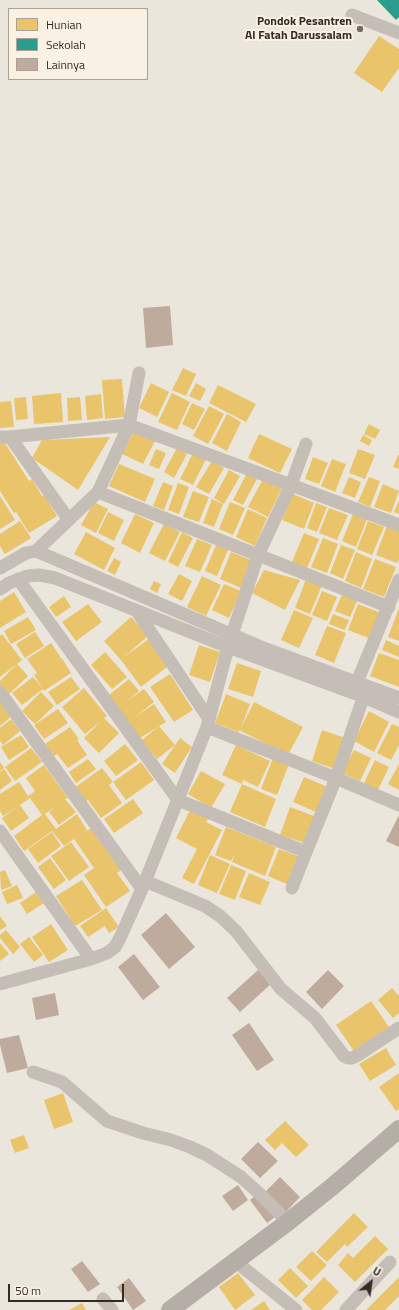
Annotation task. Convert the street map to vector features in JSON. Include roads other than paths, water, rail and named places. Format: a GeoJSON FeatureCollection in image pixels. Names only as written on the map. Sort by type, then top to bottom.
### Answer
{"type":"FeatureCollection","features":[{"type":"Feature","properties":{"kind":"street"},"geometry":{"type":"LineString","coordinates":[[352,15],[399,33]]}},
{"type":"Feature","properties":{"kind":"street"},"geometry":{"type":"LineString","coordinates":[[0,568],[26,553],[36,551],[98,492],[129,425],[139,373]]}},
{"type":"Feature","properties":{"kind":"street"},"geometry":{"type":"LineString","coordinates":[[5,437],[129,425],[399,525]]}},
{"type":"Feature","properties":{"kind":"street"},"geometry":{"type":"LineString","coordinates":[[5,437],[69,520]]}},
{"type":"Feature","properties":{"kind":"street"},"geometry":{"type":"LineString","coordinates":[[1,982],[91,959],[107,953],[115,947],[143,885],[208,723],[228,647],[258,554],[291,485],[306,444]]}},
{"type":"Feature","properties":{"kind":"street"},"geometry":{"type":"LineString","coordinates":[[98,492],[389,607]]}},
{"type":"Feature","properties":{"kind":"street"},"geometry":{"type":"LineString","coordinates":[[36,551],[363,689],[399,712]]}},
{"type":"Feature","properties":{"kind":"street"},"geometry":{"type":"LineString","coordinates":[[0,589],[18,579],[28,576],[39,575],[55,578],[228,647],[363,689],[399,698]]}},
{"type":"Feature","properties":{"kind":"street"},"geometry":{"type":"LineString","coordinates":[[18,579],[178,800],[306,852]]}},
{"type":"Feature","properties":{"kind":"street"},"geometry":{"type":"LineString","coordinates":[[292,888],[336,778],[389,607],[399,580]]}},
{"type":"Feature","properties":{"kind":"street"},"geometry":{"type":"LineString","coordinates":[[136,610],[208,723],[399,805]]}},
{"type":"Feature","properties":{"kind":"street"},"geometry":{"type":"LineString","coordinates":[[0,692],[143,885],[205,906],[220,916],[236,931],[281,989],[315,1018],[344,1056],[352,1058],[397,1033]]}},
{"type":"Feature","properties":{"kind":"street"},"geometry":{"type":"LineString","coordinates":[[0,831],[91,959]]}},
{"type":"Feature","properties":{"kind":"street"},"geometry":{"type":"LineString","coordinates":[[33,1072],[62,1082],[107,1121],[171,1140],[207,1154],[262,1195],[288,1222]]}},
{"type":"Feature","properties":{"kind":"street"},"geometry":{"type":"LineString","coordinates":[[170,1310],[288,1222],[333,1186],[399,1129]]}},
{"type":"Feature","properties":{"kind":"street"},"geometry":{"type":"LineString","coordinates":[[235,1261],[296,1310]]}},
{"type":"Feature","properties":{"kind":"street"},"geometry":{"type":"LineString","coordinates":[[346,1310],[390,1262]]}},
{"type":"Feature","properties":{"kind":"street"},"geometry":{"type":"LineString","coordinates":[[103,1299],[112,1310]]}},
{"type":"Feature","properties":{"kind":"place","name":"Pondok Pesantren Al Fatah Darussalam"},"geometry":{"type":"Point","coordinates":[360,29]}}]}
